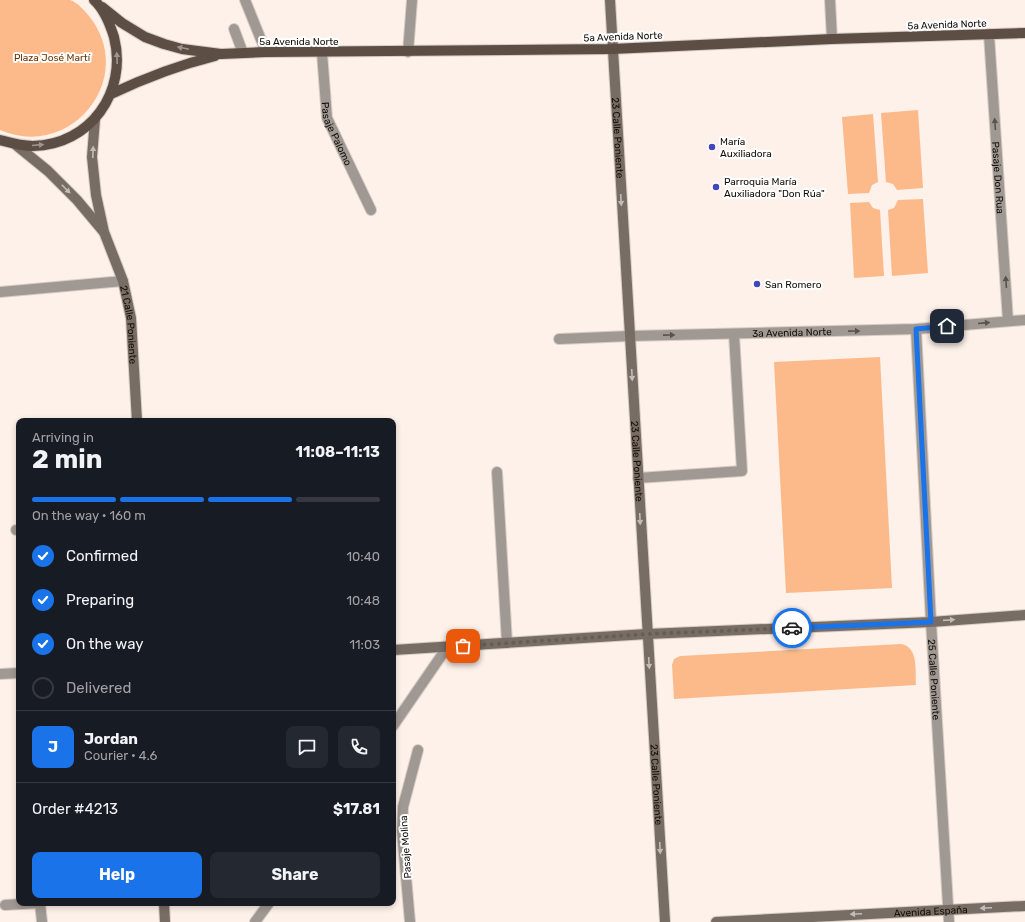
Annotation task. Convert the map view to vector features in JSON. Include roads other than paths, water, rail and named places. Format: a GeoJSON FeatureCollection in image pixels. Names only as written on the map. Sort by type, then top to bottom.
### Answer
{"type":"FeatureCollection","features":[{"type":"Feature","properties":{"kind":"main road","name":"5a Avenida Norte"},"geometry":{"type":"LineString","coordinates":[[98,3],[122,23],[145,37],[182,48],[221,54],[266,52],[322,53],[612,49],[832,39],[1025,34]]}},
{"type":"Feature","properties":{"kind":"main road"},"geometry":{"type":"LineString","coordinates":[[0,140],[16,145],[33,146],[50,144],[67,139],[82,130],[95,119],[111,94],[117,69],[117,56],[112,31],[98,3]]}},
{"type":"Feature","properties":{"kind":"main road","name":"5a Avenida Norte"},"geometry":{"type":"LineString","coordinates":[[111,94],[172,68],[221,54]]}},
{"type":"Feature","properties":{"kind":"street"},"geometry":{"type":"LineString","coordinates":[[245,0],[266,52]]}},
{"type":"Feature","properties":{"kind":"street"},"geometry":{"type":"LineString","coordinates":[[408,52],[412,0]]}},
{"type":"Feature","properties":{"kind":"street","name":"23 Calle Poniente"},"geometry":{"type":"LineString","coordinates":[[610,0],[665,922]]}},
{"type":"Feature","properties":{"kind":"street"},"geometry":{"type":"LineString","coordinates":[[830,0],[832,39]]}},
{"type":"Feature","properties":{"kind":"street"},"geometry":{"type":"LineString","coordinates":[[234,29],[243,53]]}},
{"type":"Feature","properties":{"kind":"street","name":"Pasaje Don Rua"},"geometry":{"type":"LineString","coordinates":[[989,34],[1008,321]]}},
{"type":"Feature","properties":{"kind":"street","name":"Pasaje Palomo"},"geometry":{"type":"LineString","coordinates":[[322,53],[327,118],[371,210]]}},
{"type":"Feature","properties":{"kind":"street","name":"21 Calle Poniente"},"geometry":{"type":"LineString","coordinates":[[95,119],[92,157],[96,195],[104,232],[123,281],[131,318],[137,418]]}},
{"type":"Feature","properties":{"kind":"street","name":"21 Calle Poniente"},"geometry":{"type":"LineString","coordinates":[[16,145],[48,171],[78,200],[104,232]]}},
{"type":"Feature","properties":{"kind":"street"},"geometry":{"type":"LineString","coordinates":[[0,292],[123,281]]}},
{"type":"Feature","properties":{"kind":"street","name":"3a Avenida Norte"},"geometry":{"type":"LineString","coordinates":[[559,339],[916,329],[1025,320]]}},
{"type":"Feature","properties":{"kind":"street","name":"25 Calle Poniente"},"geometry":{"type":"LineString","coordinates":[[916,329],[931,622],[949,922]]}},
{"type":"Feature","properties":{"kind":"street"},"geometry":{"type":"LineString","coordinates":[[638,478],[742,471],[734,334]]}},
{"type":"Feature","properties":{"kind":"street"},"geometry":{"type":"LineString","coordinates":[[497,472],[507,643]]}},
{"type":"Feature","properties":{"kind":"street"},"geometry":{"type":"LineString","coordinates":[[396,650],[647,634],[931,622],[1025,615]]}},
{"type":"Feature","properties":{"kind":"street"},"geometry":{"type":"LineString","coordinates":[[396,722],[448,646]]}},
{"type":"Feature","properties":{"kind":"street"},"geometry":{"type":"LineString","coordinates":[[0,674],[16,673]]}},
{"type":"Feature","properties":{"kind":"street","name":"Pasaje Molina"},"geometry":{"type":"LineString","coordinates":[[410,922],[402,831],[402,807],[418,750]]}},
{"type":"Feature","properties":{"kind":"street"},"geometry":{"type":"LineString","coordinates":[[5,905],[16,904]]}},
{"type":"Feature","properties":{"kind":"street"},"geometry":{"type":"LineString","coordinates":[[40,906],[42,922]]}},
{"type":"Feature","properties":{"kind":"street"},"geometry":{"type":"LineString","coordinates":[[164,906],[165,922]]}},
{"type":"Feature","properties":{"kind":"street"},"geometry":{"type":"LineString","coordinates":[[255,922],[267,906]]}},
{"type":"Feature","properties":{"kind":"street","name":"Avenida España"},"geometry":{"type":"LineString","coordinates":[[716,922],[1025,906]]}},
{"type":"Feature","properties":{"kind":"place","name":"María Auxiliadora"},"geometry":{"type":"Point","coordinates":[712,147]}},
{"type":"Feature","properties":{"kind":"place","name":"Parroquia María Auxiliadora \"Don Rúa\""},"geometry":{"type":"Point","coordinates":[716,187]}},
{"type":"Feature","properties":{"kind":"place","name":"San Romero"},"geometry":{"type":"Point","coordinates":[757,284]}},
{"type":"Feature","properties":{"kind":"park label","name":"Plaza José Martí"},"geometry":{"type":"Point","coordinates":[52,57]}}]}
